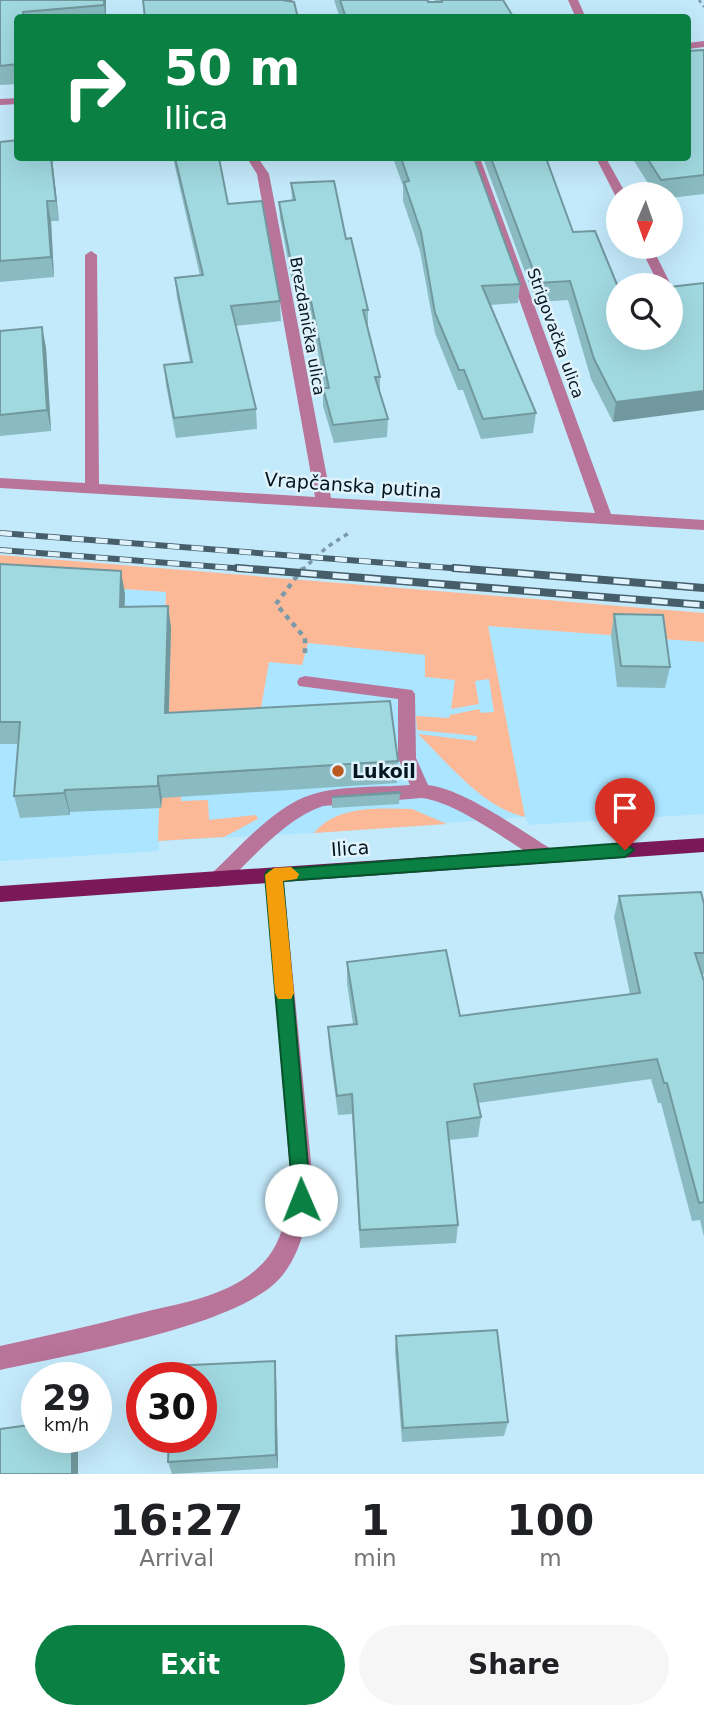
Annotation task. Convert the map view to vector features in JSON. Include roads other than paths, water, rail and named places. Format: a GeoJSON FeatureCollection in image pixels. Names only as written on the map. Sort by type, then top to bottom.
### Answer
{"type":"FeatureCollection","features":[{"type":"Feature","properties":{"kind":"main road","name":"Ilica"},"geometry":{"type":"LineString","coordinates":[[0,894],[704,845]]}},
{"type":"Feature","properties":{"kind":"street","name":"Brezdanička ulica"},"geometry":{"type":"LineString","coordinates":[[255,161],[263,174],[324,503]]}},
{"type":"Feature","properties":{"kind":"street","name":"Strigovačka ulica"},"geometry":{"type":"LineString","coordinates":[[476,161],[605,520]]}},
{"type":"Feature","properties":{"kind":"street"},"geometry":{"type":"LineString","coordinates":[[603,161],[614,182]]}},
{"type":"Feature","properties":{"kind":"street"},"geometry":{"type":"LineString","coordinates":[[91,255],[92,489]]}},
{"type":"Feature","properties":{"kind":"street","name":"Vrapčanska putina"},"geometry":{"type":"LineString","coordinates":[[0,483],[704,525]]}},
{"type":"Feature","properties":{"kind":"street"},"geometry":{"type":"LineString","coordinates":[[305,682],[406,694],[407,758],[422,791]]}},
{"type":"Feature","properties":{"kind":"street"},"geometry":{"type":"LineString","coordinates":[[218,879],[281,821],[305,804],[323,799],[422,791],[439,793],[546,855]]}},
{"type":"Feature","properties":{"kind":"street"},"geometry":{"type":"LineString","coordinates":[[0,1358],[212,1308],[247,1293],[270,1272],[289,1247],[300,1217],[302,1183],[274,875]]}},
{"type":"Feature","properties":{"kind":"railway"},"geometry":{"type":"LineString","coordinates":[[0,533],[477,570]]}},
{"type":"Feature","properties":{"kind":"railway"},"geometry":{"type":"LineString","coordinates":[[0,550],[259,570]]}},
{"type":"Feature","properties":{"kind":"railway"},"geometry":{"type":"LineString","coordinates":[[237,568],[704,605]]}},
{"type":"Feature","properties":{"kind":"railway"},"geometry":{"type":"LineString","coordinates":[[454,568],[704,588]]}},
{"type":"Feature","properties":{"kind":"place","name":"Lukoil"},"geometry":{"type":"Point","coordinates":[338,771]}}]}
